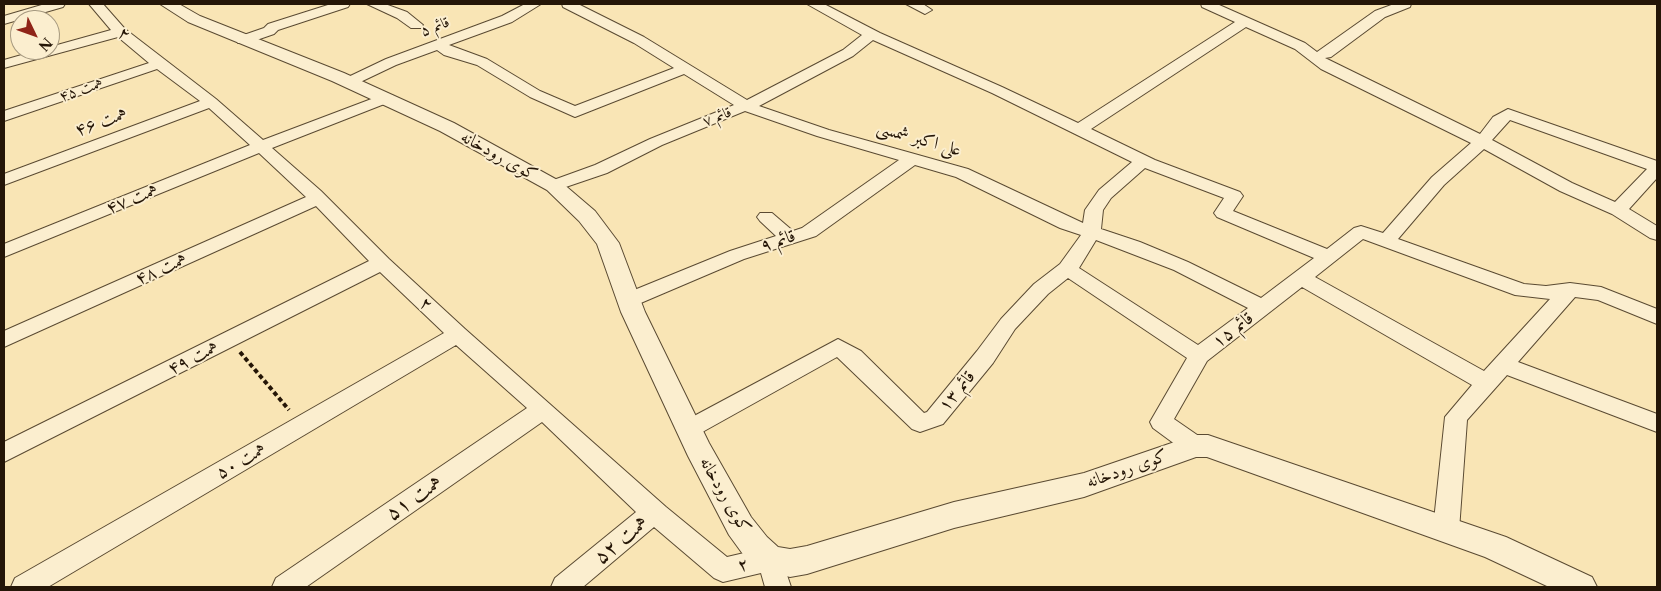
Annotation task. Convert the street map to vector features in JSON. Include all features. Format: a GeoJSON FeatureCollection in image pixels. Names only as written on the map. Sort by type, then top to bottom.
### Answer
{"type":"FeatureCollection","features":[{"type":"Feature","properties":{"kind":"street"},"geometry":{"type":"LineString","coordinates":[[4,20],[58,4]]}},
{"type":"Feature","properties":{"kind":"street","name":"۲"},"geometry":{"type":"LineString","coordinates":[[96,4],[120,32],[159,64],[212,102],[318,198],[382,263],[458,334],[543,409],[654,512],[723,570],[770,559]]}},
{"type":"Feature","properties":{"kind":"street","name":"کوی رودخانه"},"geometry":{"type":"LineString","coordinates":[[168,4],[194,20],[387,98],[447,127],[554,186],[587,216],[608,243],[629,300],[689,429],[740,526],[756,546],[770,559],[790,564],[808,560],[954,515],[1084,485],[1195,446],[1208,446],[1495,547],[1581,587]]}},
{"type":"Feature","properties":{"kind":"street"},"geometry":{"type":"LineString","coordinates":[[243,40],[270,31],[273,27],[343,4]]}},
{"type":"Feature","properties":{"kind":"street"},"geometry":{"type":"LineString","coordinates":[[374,4],[402,15],[416,25]]}},
{"type":"Feature","properties":{"kind":"street","name":"قائم ۵"},"geometry":{"type":"LineString","coordinates":[[349,82],[438,44],[506,18],[534,4]]}},
{"type":"Feature","properties":{"kind":"street","name":"علی اکبر شمسی"},"geometry":{"type":"LineString","coordinates":[[568,4],[639,40],[747,106],[824,133],[962,173],[1066,224],[1181,266],[1263,307]]}},
{"type":"Feature","properties":{"kind":"street"},"geometry":{"type":"LineString","coordinates":[[814,4],[872,34],[997,90],[1144,161],[1234,196],[1222,214],[1329,257]]}},
{"type":"Feature","properties":{"kind":"street"},"geometry":{"type":"LineString","coordinates":[[1208,4],[1300,46],[1326,66],[1482,142],[1566,187],[1618,210],[1657,234]]}},
{"type":"Feature","properties":{"kind":"street"},"geometry":{"type":"LineString","coordinates":[[1314,58],[1326,54],[1380,14],[1405,4]]}},
{"type":"Feature","properties":{"kind":"street"},"geometry":{"type":"LineString","coordinates":[[1079,130],[1246,21]]}},
{"type":"Feature","properties":{"kind":"street"},"geometry":{"type":"LineString","coordinates":[[4,64],[120,32]]}},
{"type":"Feature","properties":{"kind":"street","name":"قائم ۷"},"geometry":{"type":"LineString","coordinates":[[554,186],[601,169],[656,142],[747,106],[848,53],[872,34]]}},
{"type":"Feature","properties":{"kind":"street"},"geometry":{"type":"LineString","coordinates":[[438,44],[449,52],[482,62],[535,94],[575,112],[686,68]]}},
{"type":"Feature","properties":{"kind":"street","name":"همت ۴۵"},"geometry":{"type":"LineString","coordinates":[[4,116],[159,64]]}},
{"type":"Feature","properties":{"kind":"street","name":"همت ۴۷"},"geometry":{"type":"LineString","coordinates":[[4,251],[260,147],[387,98]]}},
{"type":"Feature","properties":{"kind":"street","name":"همت ۴۶"},"geometry":{"type":"LineString","coordinates":[[4,180],[212,102]]}},
{"type":"Feature","properties":{"kind":"street"},"geometry":{"type":"LineString","coordinates":[[1618,210],[1657,168],[1508,114],[1499,120],[1482,142],[1438,181],[1388,240],[1522,290],[1546,293],[1570,290],[1601,294],[1657,317]]}},
{"type":"Feature","properties":{"kind":"street","name":"قائم ۹"},"geometry":{"type":"LineString","coordinates":[[629,300],[738,255],[808,232],[913,158]]}},
{"type":"Feature","properties":{"kind":"street","name":"قائم ۱۳"},"geometry":{"type":"LineString","coordinates":[[689,429],[838,347],[854,357],[920,423],[935,418],[985,357],[1008,324],[1041,289],[1067,269],[1078,256],[1091,233],[1094,210],[1105,194],[1144,161]]}},
{"type":"Feature","properties":{"kind":"street","name":"همت ۴۸"},"geometry":{"type":"LineString","coordinates":[[4,340],[318,198]]}},
{"type":"Feature","properties":{"kind":"street"},"geometry":{"type":"LineString","coordinates":[[766,217],[788,237]]}},
{"type":"Feature","properties":{"kind":"street","name":"قائم ۱۵"},"geometry":{"type":"LineString","coordinates":[[1195,446],[1161,422],[1198,356],[1361,232],[1388,240]]}},
{"type":"Feature","properties":{"kind":"street","name":"همت ۴۹"},"geometry":{"type":"LineString","coordinates":[[4,453],[382,263]]}},
{"type":"Feature","properties":{"kind":"street"},"geometry":{"type":"LineString","coordinates":[[1067,269],[1198,356]]}},
{"type":"Feature","properties":{"kind":"street"},"geometry":{"type":"LineString","coordinates":[[1301,278],[1487,383]]}},
{"type":"Feature","properties":{"kind":"street"},"geometry":{"type":"LineString","coordinates":[[1446,530],[1456,417],[1570,290]]}},
{"type":"Feature","properties":{"kind":"street","name":"همت ۵۰"},"geometry":{"type":"LineString","coordinates":[[24,587],[458,334]]}},
{"type":"Feature","properties":{"kind":"street"},"geometry":{"type":"LineString","coordinates":[[1504,365],[1657,424]]}},
{"type":"Feature","properties":{"kind":"street","name":"همت ۵۱"},"geometry":{"type":"LineString","coordinates":[[285,587],[543,409]]}},
{"type":"Feature","properties":{"kind":"street","name":"همت ۵۲"},"geometry":{"type":"LineString","coordinates":[[564,587],[654,512]]}},
{"type":"Feature","properties":{"kind":"street"},"geometry":{"type":"LineString","coordinates":[[770,559],[778,587]]}},
{"type":"Feature","properties":{"kind":"path"},"geometry":{"type":"LineString","coordinates":[[230,340],[302,425]]}}]}
